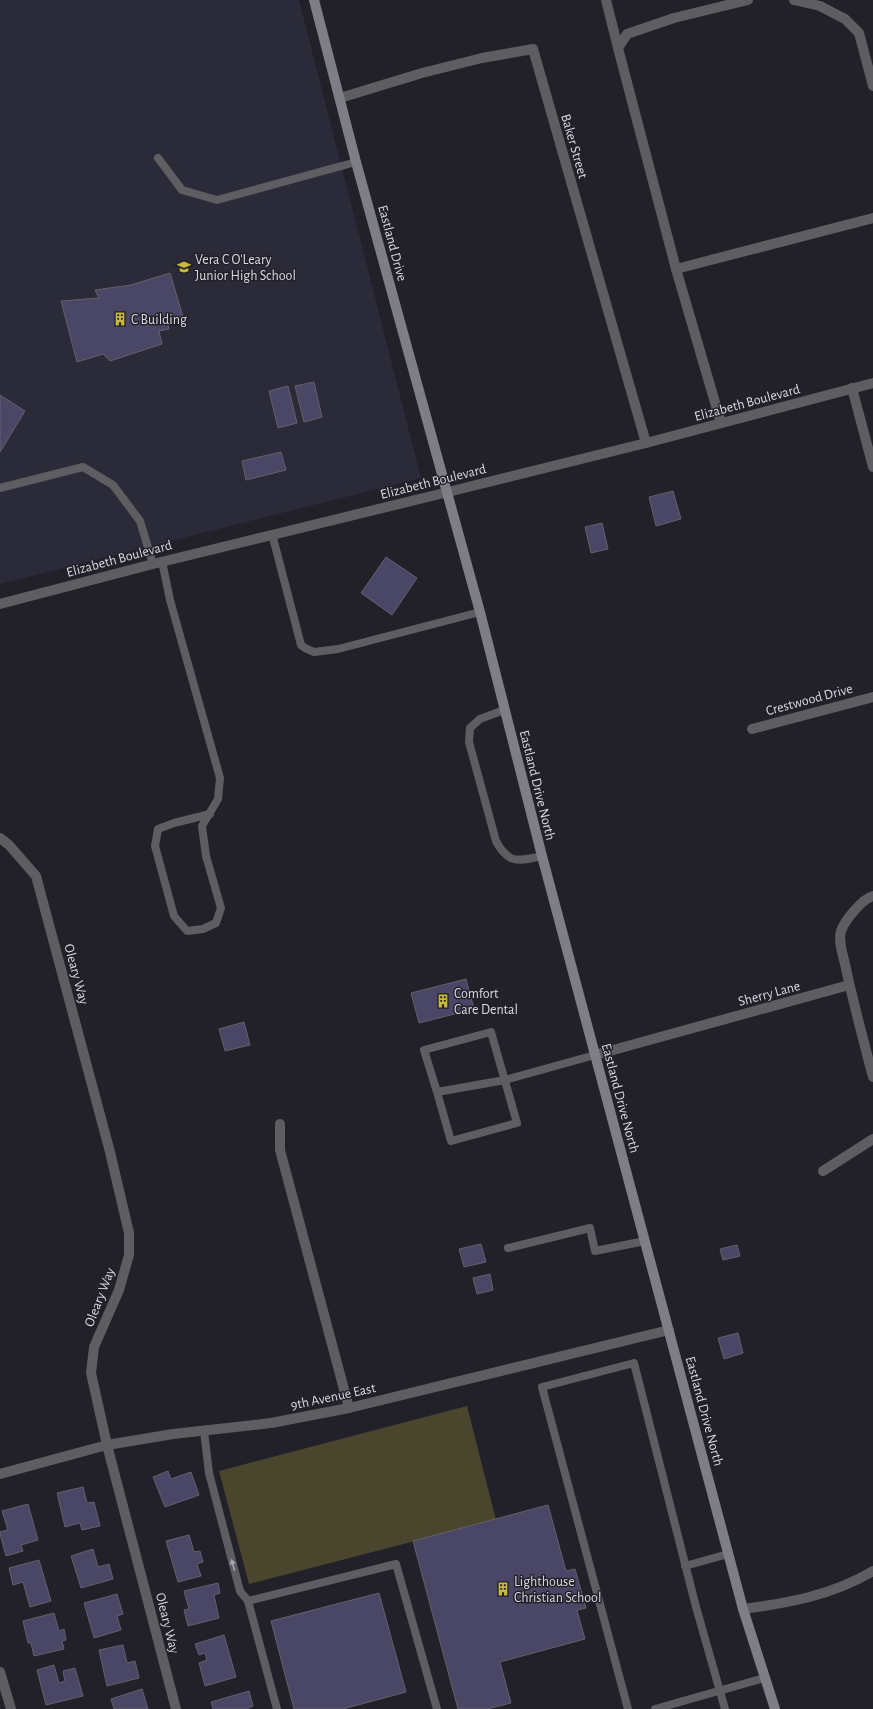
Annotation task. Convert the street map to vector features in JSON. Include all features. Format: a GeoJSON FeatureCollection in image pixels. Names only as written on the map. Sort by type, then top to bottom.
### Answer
{"type":"FeatureCollection","features":[{"type":"Feature","properties":{"kind":"main road","name":"Eastland Drive"},"geometry":{"type":"LineString","coordinates":[[314,0],[356,162],[448,492]]}},
{"type":"Feature","properties":{"kind":"main road","name":"Eastland Drive North"},"geometry":{"type":"LineString","coordinates":[[448,492],[542,856],[728,1554],[743,1609],[775,1709]]}},
{"type":"Feature","properties":{"kind":"street"},"geometry":{"type":"LineString","coordinates":[[606,0],[676,269],[721,423]]}},
{"type":"Feature","properties":{"kind":"street"},"geometry":{"type":"LineString","coordinates":[[618,48],[627,34],[674,18],[748,0]]}},
{"type":"Feature","properties":{"kind":"street"},"geometry":{"type":"LineString","coordinates":[[794,0],[820,6],[845,19],[859,33],[873,86]]}},
{"type":"Feature","properties":{"kind":"street","name":"Baker Street"},"geometry":{"type":"LineString","coordinates":[[340,98],[422,72],[482,58],[533,49],[646,443]]}},
{"type":"Feature","properties":{"kind":"street"},"geometry":{"type":"LineString","coordinates":[[676,269],[873,218]]}},
{"type":"Feature","properties":{"kind":"street","name":"Elizabeth Boulevard"},"geometry":{"type":"LineString","coordinates":[[0,604],[158,562],[646,443],[873,383]]}},
{"type":"Feature","properties":{"kind":"street"},"geometry":{"type":"LineString","coordinates":[[852,388],[873,467]]}},
{"type":"Feature","properties":{"kind":"street","name":"Crestwood Drive"},"geometry":{"type":"LineString","coordinates":[[752,729],[873,697]]}},
{"type":"Feature","properties":{"kind":"street","name":"Oleary Way"},"geometry":{"type":"LineString","coordinates":[[0,838],[9,845],[36,876],[110,1152],[129,1233],[129,1255],[119,1290],[94,1347],[91,1373],[176,1709]]}},
{"type":"Feature","properties":{"kind":"street"},"geometry":{"type":"LineString","coordinates":[[873,896],[866,898],[851,916],[841,932],[841,947],[849,985],[873,1076]]}},
{"type":"Feature","properties":{"kind":"street","name":"Sherry Lane"},"geometry":{"type":"LineString","coordinates":[[595,1055],[849,985]]}},
{"type":"Feature","properties":{"kind":"street"},"geometry":{"type":"LineString","coordinates":[[280,1124],[280,1150],[349,1408]]}},
{"type":"Feature","properties":{"kind":"street"},"geometry":{"type":"LineString","coordinates":[[823,1171],[873,1139]]}},
{"type":"Feature","properties":{"kind":"street","name":"9th Avenue East"},"geometry":{"type":"LineString","coordinates":[[0,1474],[108,1445],[174,1434],[271,1424],[349,1408],[669,1330]]}},
{"type":"Feature","properties":{"kind":"street"},"geometry":{"type":"LineString","coordinates":[[743,1609],[784,1603],[816,1596],[853,1583],[873,1571]]}},
{"type":"Feature","properties":{"kind":"street"},"geometry":{"type":"LineString","coordinates":[[0,1672],[10,1709]]}},
{"type":"Feature","properties":{"kind":"lane"},"geometry":{"type":"LineString","coordinates":[[158,158],[182,190],[217,200],[356,162]]}},
{"type":"Feature","properties":{"kind":"lane"},"geometry":{"type":"LineString","coordinates":[[0,488],[83,467],[113,485],[140,521],[158,562],[220,778],[218,799],[210,814],[202,826],[206,856],[221,908],[216,923],[203,929],[187,931],[174,916],[155,846],[158,829],[174,823],[210,814]]}},
{"type":"Feature","properties":{"kind":"lane"},"geometry":{"type":"LineString","coordinates":[[272,534],[301,645],[314,652],[338,649],[480,612]]}},
{"type":"Feature","properties":{"kind":"lane"},"geometry":{"type":"LineString","coordinates":[[504,710],[480,719],[470,728],[469,742],[496,841],[503,854],[518,861],[542,856]]}},
{"type":"Feature","properties":{"kind":"lane"},"geometry":{"type":"LineString","coordinates":[[491,1032],[517,1123],[450,1141],[437,1092],[424,1050],[491,1032]]}},
{"type":"Feature","properties":{"kind":"lane"},"geometry":{"type":"LineString","coordinates":[[437,1092],[505,1080],[595,1055]]}},
{"type":"Feature","properties":{"kind":"lane"},"geometry":{"type":"LineString","coordinates":[[508,1248],[590,1228],[595,1251],[645,1241]]}},
{"type":"Feature","properties":{"kind":"lane"},"geometry":{"type":"LineString","coordinates":[[628,1709],[542,1387],[634,1363],[685,1566],[725,1709]]}},
{"type":"Feature","properties":{"kind":"lane"},"geometry":{"type":"LineString","coordinates":[[204,1431],[209,1473],[240,1592],[248,1601],[277,1709]]}},
{"type":"Feature","properties":{"kind":"lane"},"geometry":{"type":"LineString","coordinates":[[685,1566],[728,1554]]}},
{"type":"Feature","properties":{"kind":"lane"},"geometry":{"type":"LineString","coordinates":[[248,1601],[396,1564],[437,1709]]}},
{"type":"Feature","properties":{"kind":"lane"},"geometry":{"type":"LineString","coordinates":[[655,1709],[720,1692],[764,1678]]}},
{"type":"Feature","properties":{"kind":"shaded area","name":"Vera C O'Leary Junior High School"},"geometry":{"type":"Polygon","coordinates":[[[0,0],[299,0],[421,478],[0,584],[0,0]]]}},
{"type":"Feature","properties":{"kind":"shaded area"},"geometry":{"type":"Polygon","coordinates":[[[467,1406],[496,1520],[249,1584],[219,1471],[467,1406]]]}},
{"type":"Feature","properties":{"kind":"building","name":"C Building"},"geometry":{"type":"Polygon","coordinates":[[[170,273],[183,317],[167,320],[169,329],[159,331],[162,344],[110,361],[103,354],[77,362],[61,301],[99,298],[95,290],[131,285],[170,273]]]}},
{"type":"Feature","properties":{"kind":"building"},"geometry":{"type":"Polygon","coordinates":[[[314,382],[322,417],[304,422],[295,386],[314,382]]]}},
{"type":"Feature","properties":{"kind":"building"},"geometry":{"type":"Polygon","coordinates":[[[288,386],[297,423],[278,428],[269,391],[288,386]]]}},
{"type":"Feature","properties":{"kind":"building"},"geometry":{"type":"Polygon","coordinates":[[[0,395],[25,411],[0,452],[0,395]]]}},
{"type":"Feature","properties":{"kind":"building"},"geometry":{"type":"Polygon","coordinates":[[[281,452],[286,470],[246,480],[242,461],[281,452]]]}},
{"type":"Feature","properties":{"kind":"building"},"geometry":{"type":"Polygon","coordinates":[[[673,491],[681,519],[656,526],[649,497],[673,491]]]}},
{"type":"Feature","properties":{"kind":"building"},"geometry":{"type":"Polygon","coordinates":[[[602,523],[608,549],[591,553],[585,527],[602,523]]]}},
{"type":"Feature","properties":{"kind":"building"},"geometry":{"type":"Polygon","coordinates":[[[386,557],[417,578],[392,615],[361,593],[386,557]]]}},
{"type":"Feature","properties":{"kind":"building","name":"Comfort Care Dental"},"geometry":{"type":"Polygon","coordinates":[[[466,979],[474,1009],[419,1023],[411,993],[466,979]]]}},
{"type":"Feature","properties":{"kind":"building"},"geometry":{"type":"Polygon","coordinates":[[[244,1022],[250,1045],[225,1051],[219,1029],[244,1022]]]}},
{"type":"Feature","properties":{"kind":"building"},"geometry":{"type":"Polygon","coordinates":[[[481,1244],[486,1262],[464,1267],[459,1249],[481,1244]]]}},
{"type":"Feature","properties":{"kind":"building"},"geometry":{"type":"Polygon","coordinates":[[[737,1245],[740,1256],[723,1260],[720,1249],[737,1245]]]}},
{"type":"Feature","properties":{"kind":"building"},"geometry":{"type":"Polygon","coordinates":[[[490,1274],[493,1290],[477,1294],[473,1278],[490,1274]]]}},
{"type":"Feature","properties":{"kind":"building"},"geometry":{"type":"Polygon","coordinates":[[[738,1333],[743,1353],[724,1359],[718,1338],[738,1333]]]}},
{"type":"Feature","properties":{"kind":"building"},"geometry":{"type":"Polygon","coordinates":[[[168,1471],[171,1479],[191,1472],[199,1495],[165,1507],[153,1477],[168,1471]]]}},
{"type":"Feature","properties":{"kind":"building"},"geometry":{"type":"Polygon","coordinates":[[[83,1487],[87,1503],[94,1502],[100,1526],[82,1530],[80,1523],[65,1527],[57,1493],[83,1487]]]}},
{"type":"Feature","properties":{"kind":"building"},"geometry":{"type":"Polygon","coordinates":[[[28,1504],[38,1540],[21,1545],[23,1551],[6,1556],[0,1532],[8,1530],[2,1511],[28,1504]]]}},
{"type":"Feature","properties":{"kind":"building","name":"Lighthouse Christian School"},"geometry":{"type":"Polygon","coordinates":[[[548,1505],[566,1571],[575,1569],[586,1608],[577,1610],[585,1639],[500,1662],[511,1703],[487,1709],[458,1709],[413,1541],[548,1505]]]}},
{"type":"Feature","properties":{"kind":"building"},"geometry":{"type":"Polygon","coordinates":[[[189,1535],[194,1552],[200,1551],[203,1562],[197,1564],[201,1576],[178,1582],[166,1541],[189,1535]]]}},
{"type":"Feature","properties":{"kind":"building"},"geometry":{"type":"Polygon","coordinates":[[[93,1549],[98,1567],[109,1564],[113,1579],[81,1588],[71,1556],[93,1549]]]}},
{"type":"Feature","properties":{"kind":"building"},"geometry":{"type":"Polygon","coordinates":[[[39,1560],[51,1601],[30,1607],[23,1582],[13,1585],[9,1568],[39,1560]]]}},
{"type":"Feature","properties":{"kind":"building"},"geometry":{"type":"Polygon","coordinates":[[[218,1583],[220,1593],[214,1595],[219,1618],[188,1626],[184,1610],[189,1609],[184,1591],[218,1583]]]}},
{"type":"Feature","properties":{"kind":"building"},"geometry":{"type":"Polygon","coordinates":[[[379,1593],[406,1692],[343,1709],[294,1709],[271,1621],[379,1593]]]}},
{"type":"Feature","properties":{"kind":"building"},"geometry":{"type":"Polygon","coordinates":[[[117,1594],[123,1614],[117,1616],[121,1630],[94,1638],[84,1603],[117,1594]]]}},
{"type":"Feature","properties":{"kind":"building"},"geometry":{"type":"Polygon","coordinates":[[[54,1613],[59,1631],[64,1629],[66,1640],[62,1641],[64,1649],[34,1656],[31,1643],[28,1643],[23,1621],[54,1613]]]}},
{"type":"Feature","properties":{"kind":"building"},"geometry":{"type":"Polygon","coordinates":[[[224,1635],[236,1677],[205,1686],[199,1663],[207,1660],[205,1653],[199,1655],[195,1644],[224,1635]]]}},
{"type":"Feature","properties":{"kind":"building"},"geometry":{"type":"Polygon","coordinates":[[[123,1645],[127,1663],[135,1661],[139,1678],[107,1686],[99,1650],[123,1645]]]}},
{"type":"Feature","properties":{"kind":"building"},"geometry":{"type":"Polygon","coordinates":[[[54,1665],[59,1683],[65,1681],[63,1671],[75,1668],[83,1696],[46,1705],[37,1670],[54,1665]]]}},
{"type":"Feature","properties":{"kind":"building"},"geometry":{"type":"Polygon","coordinates":[[[142,1689],[148,1709],[114,1709],[111,1699],[142,1689]]]}},
{"type":"Feature","properties":{"kind":"building"},"geometry":{"type":"Polygon","coordinates":[[[249,1691],[253,1706],[247,1709],[213,1709],[211,1702],[249,1691]]]}},
{"type":"Feature","properties":{"kind":"place","name":"Vera C O'Leary Junior High School"},"geometry":{"type":"Point","coordinates":[184,267]}},
{"type":"Feature","properties":{"kind":"place","name":"C Building"},"geometry":{"type":"Point","coordinates":[120,319]}},
{"type":"Feature","properties":{"kind":"place","name":"Comfort Care Dental"},"geometry":{"type":"Point","coordinates":[443,1001]}},
{"type":"Feature","properties":{"kind":"place","name":"Lighthouse Christian School"},"geometry":{"type":"Point","coordinates":[503,1589]}}]}
